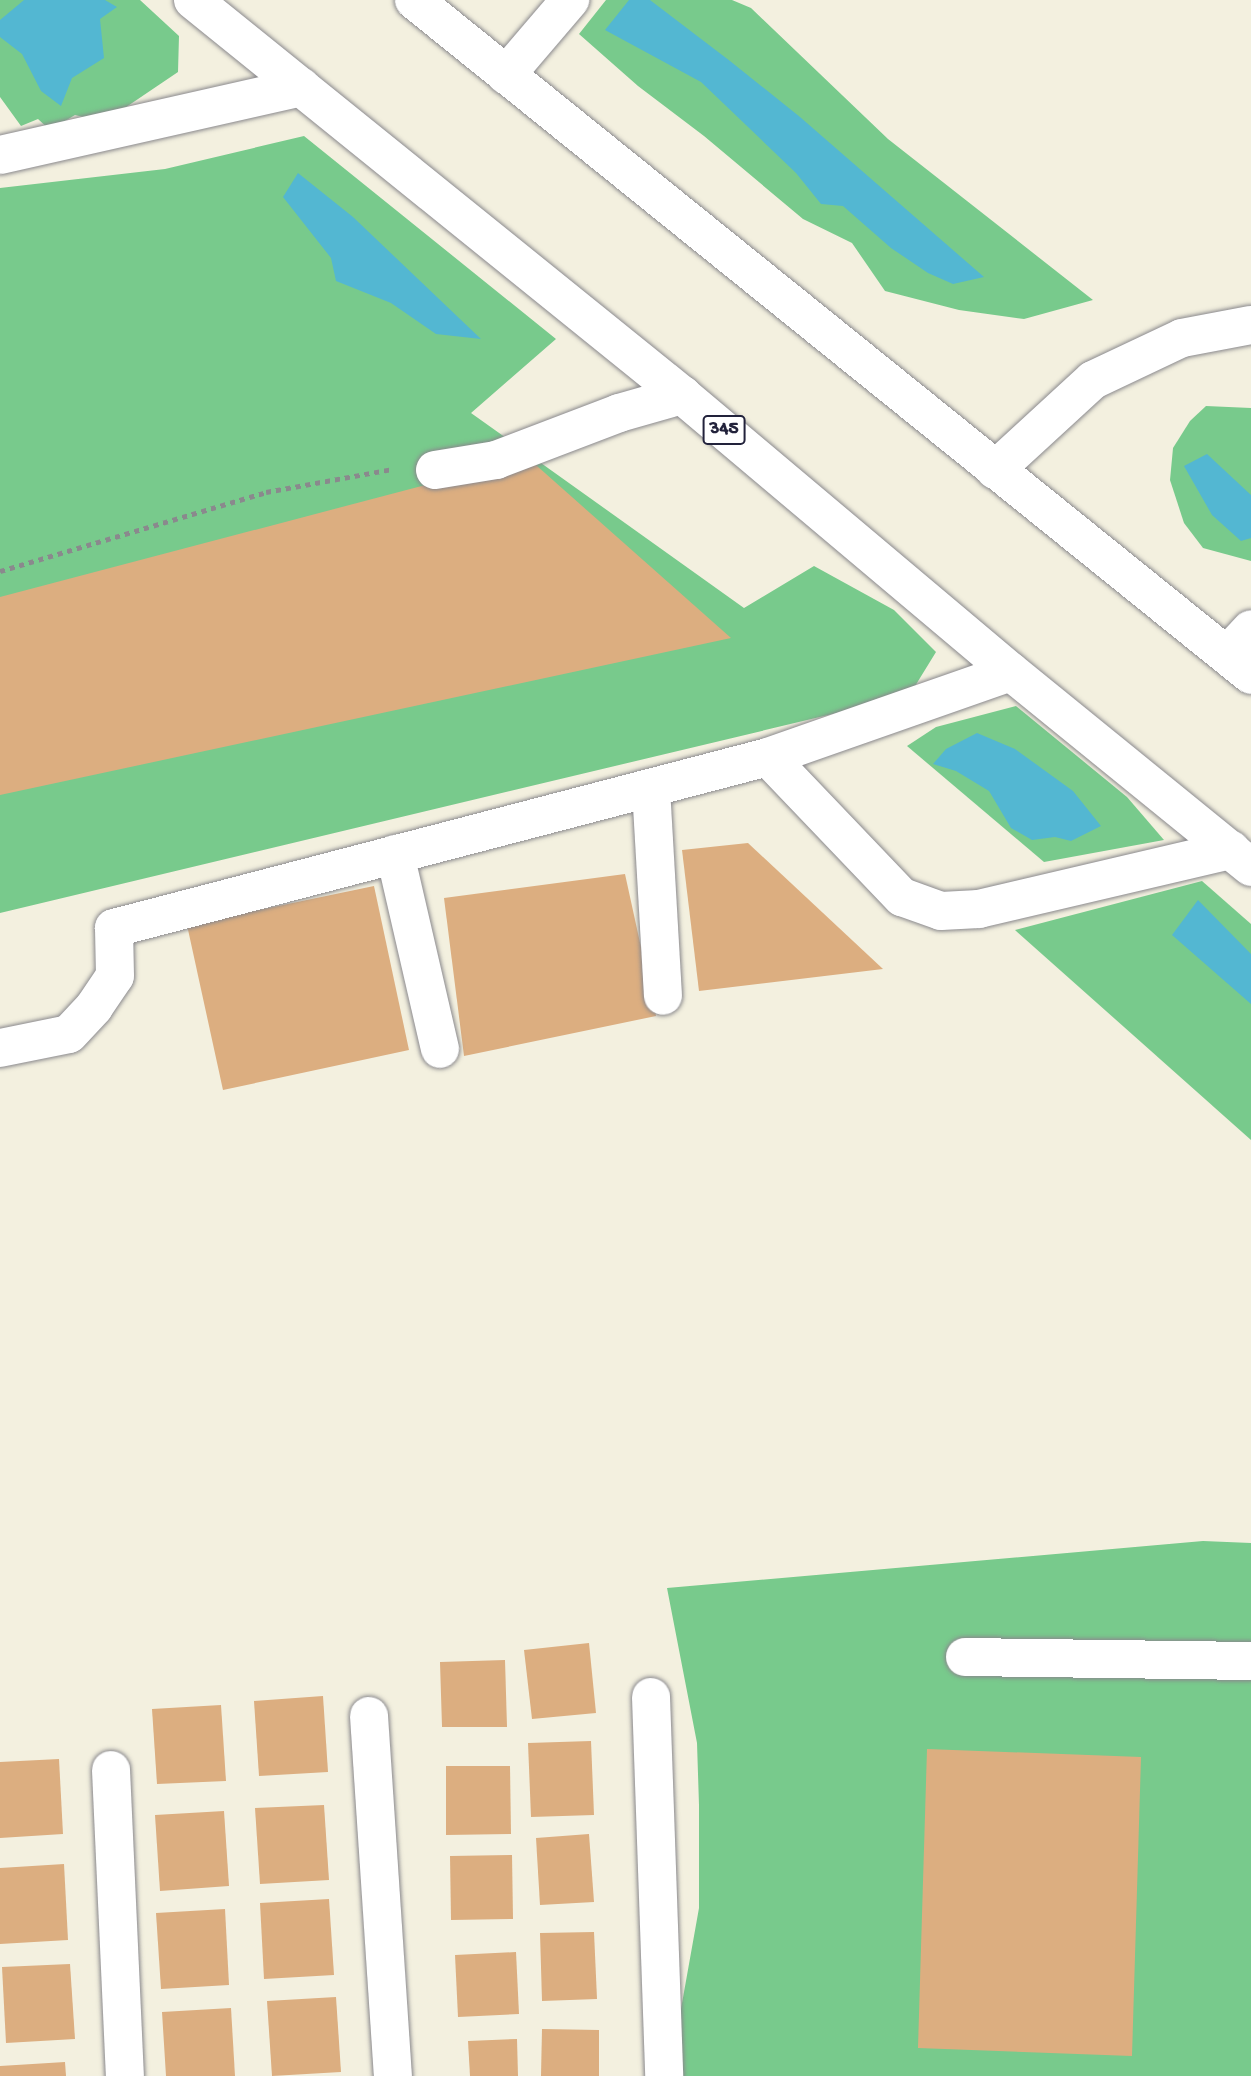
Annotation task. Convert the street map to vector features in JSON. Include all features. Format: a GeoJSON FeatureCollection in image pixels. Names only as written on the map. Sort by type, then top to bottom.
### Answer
{"type":"FeatureCollection","features":[{"type":"Feature","properties":{"kind":"main road","name":"345"},"geometry":{"type":"LineString","coordinates":[[193,0],[682,395],[994,678],[1241,859]]}},
{"type":"Feature","properties":{"kind":"main road"},"geometry":{"type":"LineString","coordinates":[[414,0],[995,470],[1243,653]]}},
{"type":"Feature","properties":{"kind":"main road"},"geometry":{"type":"LineString","coordinates":[[506,75],[570,0]]}},
{"type":"Feature","properties":{"kind":"main road"},"geometry":{"type":"LineString","coordinates":[[0,155],[300,87]]}},
{"type":"Feature","properties":{"kind":"main road"},"geometry":{"type":"LineString","coordinates":[[995,470],[1093,380],[1182,338],[1251,325]]}},
{"type":"Feature","properties":{"kind":"main road"},"geometry":{"type":"LineString","coordinates":[[435,470],[496,460],[618,413],[682,395]]}},
{"type":"Feature","properties":{"kind":"main road"},"geometry":{"type":"LineString","coordinates":[[0,1048],[69,1034],[94,1007],[114,976],[114,928],[768,757],[994,678]]}},
{"type":"Feature","properties":{"kind":"main road"},"geometry":{"type":"LineString","coordinates":[[768,757],[902,897],[941,911],[979,909],[1177,863],[1241,859]]}},
{"type":"Feature","properties":{"kind":"main road"},"geometry":{"type":"LineString","coordinates":[[651,788],[663,996]]}},
{"type":"Feature","properties":{"kind":"main road"},"geometry":{"type":"LineString","coordinates":[[395,854],[440,1049]]}},
{"type":"Feature","properties":{"kind":"main road"},"geometry":{"type":"LineString","coordinates":[[965,1657],[1251,1661]]}},
{"type":"Feature","properties":{"kind":"main road"},"geometry":{"type":"LineString","coordinates":[[651,1697],[664,2076]]}},
{"type":"Feature","properties":{"kind":"main road"},"geometry":{"type":"LineString","coordinates":[[369,1716],[393,2076]]}},
{"type":"Feature","properties":{"kind":"main road"},"geometry":{"type":"LineString","coordinates":[[111,1770],[125,2076]]}},
{"type":"Feature","properties":{"kind":"path"},"geometry":{"type":"LineString","coordinates":[[0,571],[266,492],[389,469],[435,470]]}},
{"type":"Feature","properties":{"kind":"green space"},"geometry":{"type":"Polygon","coordinates":[[[0,0],[140,0],[179,36],[178,72],[104,122],[75,115],[50,130],[38,119],[21,126],[0,97],[0,0]]]}},
{"type":"Feature","properties":{"kind":"green space"},"geometry":{"type":"Polygon","coordinates":[[[606,0],[732,0],[751,8],[888,139],[1093,300],[1024,319],[959,310],[885,291],[852,243],[803,219],[704,136],[638,86],[579,34],[606,0]]]}},
{"type":"Feature","properties":{"kind":"green space"},"geometry":{"type":"Polygon","coordinates":[[[304,136],[556,339],[471,413],[744,608],[814,566],[894,610],[936,652],[912,691],[866,706],[0,913],[0,188],[165,169],[304,136]]]}},
{"type":"Feature","properties":{"kind":"green space"},"geometry":{"type":"Polygon","coordinates":[[[1206,406],[1251,408],[1251,561],[1203,548],[1184,523],[1170,480],[1173,448],[1190,421],[1206,406]]]}},
{"type":"Feature","properties":{"kind":"green space"},"geometry":{"type":"Polygon","coordinates":[[[1016,706],[1127,797],[1164,840],[1044,862],[907,746],[936,727],[1016,706]]]}},
{"type":"Feature","properties":{"kind":"green space"},"geometry":{"type":"Polygon","coordinates":[[[1202,881],[1251,924],[1251,1140],[1015,930],[1202,881]]]}},
{"type":"Feature","properties":{"kind":"green space"},"geometry":{"type":"Polygon","coordinates":[[[1203,1541],[1251,1543],[1251,2076],[669,2076],[699,1908],[699,1805],[697,1743],[667,1588],[1203,1541]]]}},
{"type":"Feature","properties":{"kind":"water"},"geometry":{"type":"Polygon","coordinates":[[[24,0],[105,0],[117,7],[100,19],[104,58],[72,78],[61,106],[41,91],[22,54],[0,37],[0,20],[24,0]]]}},
{"type":"Feature","properties":{"kind":"water"},"geometry":{"type":"Polygon","coordinates":[[[629,0],[650,0],[730,61],[800,117],[984,277],[953,284],[928,273],[891,248],[843,206],[821,204],[796,173],[701,82],[605,30],[629,0]]]}},
{"type":"Feature","properties":{"kind":"water"},"geometry":{"type":"Polygon","coordinates":[[[298,173],[353,217],[481,339],[436,334],[391,303],[336,281],[331,258],[283,197],[298,173]]]}},
{"type":"Feature","properties":{"kind":"water"},"geometry":{"type":"Polygon","coordinates":[[[1207,454],[1251,495],[1251,538],[1241,541],[1212,515],[1184,466],[1207,454]]]}},
{"type":"Feature","properties":{"kind":"water"},"geometry":{"type":"Polygon","coordinates":[[[977,733],[1015,749],[1073,791],[1101,826],[1071,841],[1055,837],[1032,840],[1011,828],[989,791],[956,771],[933,764],[946,749],[977,733]]]}},
{"type":"Feature","properties":{"kind":"water"},"geometry":{"type":"Polygon","coordinates":[[[1198,900],[1251,954],[1251,1004],[1172,935],[1198,900]]]}},
{"type":"Feature","properties":{"kind":"building"},"geometry":{"type":"Polygon","coordinates":[[[528,458],[731,638],[0,795],[0,597],[528,458]]]}},
{"type":"Feature","properties":{"kind":"building"},"geometry":{"type":"Polygon","coordinates":[[[748,843],[883,969],[699,991],[682,850],[748,843]]]}},
{"type":"Feature","properties":{"kind":"building"},"geometry":{"type":"Polygon","coordinates":[[[625,874],[656,1016],[464,1056],[444,898],[625,874]]]}},
{"type":"Feature","properties":{"kind":"building"},"geometry":{"type":"Polygon","coordinates":[[[374,886],[409,1050],[223,1090],[187,925],[374,886]]]}},
{"type":"Feature","properties":{"kind":"building"},"geometry":{"type":"Polygon","coordinates":[[[589,1643],[596,1713],[532,1719],[524,1650],[589,1643]]]}},
{"type":"Feature","properties":{"kind":"building"},"geometry":{"type":"Polygon","coordinates":[[[505,1660],[507,1727],[442,1727],[440,1662],[505,1660]]]}},
{"type":"Feature","properties":{"kind":"building"},"geometry":{"type":"Polygon","coordinates":[[[323,1696],[328,1772],[259,1776],[254,1701],[323,1696]]]}},
{"type":"Feature","properties":{"kind":"building"},"geometry":{"type":"Polygon","coordinates":[[[221,1705],[226,1781],[157,1784],[152,1709],[221,1705]]]}},
{"type":"Feature","properties":{"kind":"building"},"geometry":{"type":"Polygon","coordinates":[[[591,1741],[594,1815],[531,1817],[528,1743],[591,1741]]]}},
{"type":"Feature","properties":{"kind":"building"},"geometry":{"type":"Polygon","coordinates":[[[927,1749],[1141,1757],[1132,2056],[918,2048],[927,1749]]]}},
{"type":"Feature","properties":{"kind":"building"},"geometry":{"type":"Polygon","coordinates":[[[59,1759],[63,1834],[0,1838],[0,1762],[59,1759]]]}},
{"type":"Feature","properties":{"kind":"building"},"geometry":{"type":"Polygon","coordinates":[[[446,1766],[510,1766],[511,1834],[446,1835],[446,1766]]]}},
{"type":"Feature","properties":{"kind":"building"},"geometry":{"type":"Polygon","coordinates":[[[324,1805],[329,1880],[260,1884],[255,1808],[324,1805]]]}},
{"type":"Feature","properties":{"kind":"building"},"geometry":{"type":"Polygon","coordinates":[[[224,1811],[229,1886],[160,1891],[155,1815],[224,1811]]]}},
{"type":"Feature","properties":{"kind":"building"},"geometry":{"type":"Polygon","coordinates":[[[589,1834],[594,1902],[540,1905],[536,1838],[589,1834]]]}},
{"type":"Feature","properties":{"kind":"building"},"geometry":{"type":"Polygon","coordinates":[[[512,1855],[513,1919],[451,1920],[450,1856],[512,1855]]]}},
{"type":"Feature","properties":{"kind":"building"},"geometry":{"type":"Polygon","coordinates":[[[64,1864],[68,1940],[0,1944],[0,1868],[64,1864]]]}},
{"type":"Feature","properties":{"kind":"building"},"geometry":{"type":"Polygon","coordinates":[[[329,1899],[334,1975],[264,1979],[260,1903],[329,1899]]]}},
{"type":"Feature","properties":{"kind":"building"},"geometry":{"type":"Polygon","coordinates":[[[225,1909],[229,1985],[161,1989],[156,1913],[225,1909]]]}},
{"type":"Feature","properties":{"kind":"building"},"geometry":{"type":"Polygon","coordinates":[[[594,1932],[597,1999],[542,2001],[540,1933],[594,1932]]]}},
{"type":"Feature","properties":{"kind":"building"},"geometry":{"type":"Polygon","coordinates":[[[516,1952],[519,2014],[458,2017],[455,1955],[516,1952]]]}},
{"type":"Feature","properties":{"kind":"building"},"geometry":{"type":"Polygon","coordinates":[[[70,1964],[75,2039],[6,2043],[2,1967],[70,1964]]]}},
{"type":"Feature","properties":{"kind":"building"},"geometry":{"type":"Polygon","coordinates":[[[336,1997],[341,2072],[272,2076],[267,2001],[336,1997]]]}},
{"type":"Feature","properties":{"kind":"building"},"geometry":{"type":"Polygon","coordinates":[[[231,2008],[235,2076],[166,2076],[162,2012],[231,2008]]]}},
{"type":"Feature","properties":{"kind":"building"},"geometry":{"type":"Polygon","coordinates":[[[542,2029],[599,2030],[599,2076],[541,2076],[542,2029]]]}},
{"type":"Feature","properties":{"kind":"building"},"geometry":{"type":"Polygon","coordinates":[[[517,2039],[518,2076],[470,2076],[468,2041],[517,2039]]]}},
{"type":"Feature","properties":{"kind":"building"},"geometry":{"type":"Polygon","coordinates":[[[65,2062],[66,2076],[0,2076],[0,2066],[65,2062]]]}}]}
